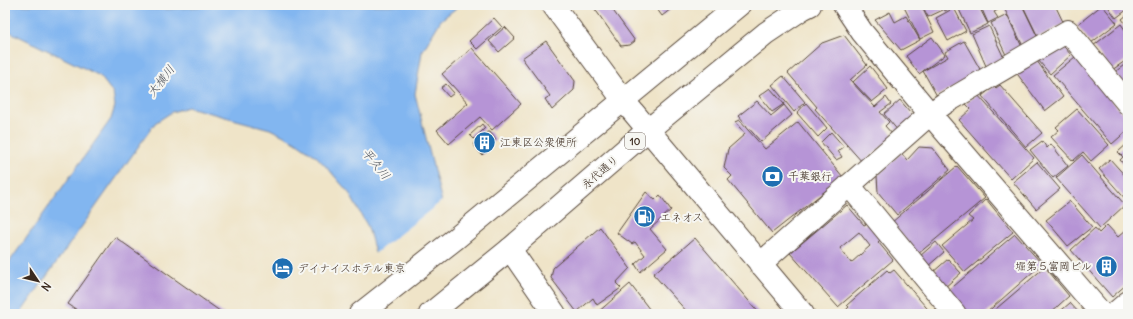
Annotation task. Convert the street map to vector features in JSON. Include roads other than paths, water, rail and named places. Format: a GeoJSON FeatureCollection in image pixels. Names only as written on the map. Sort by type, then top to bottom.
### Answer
{"type":"FeatureCollection","features":[{"type":"Feature","properties":{"kind":"street"},"geometry":{"type":"LineString","coordinates":[[554,5],[623,100],[803,314]]}},
{"type":"Feature","properties":{"kind":"street"},"geometry":{"type":"LineString","coordinates":[[360,314],[455,239],[739,5]]}},
{"type":"Feature","properties":{"kind":"street","name":"永代通り"},"geometry":{"type":"LineString","coordinates":[[430,314],[510,249],[648,130],[766,33],[810,5]]}},
{"type":"Feature","properties":{"kind":"street"},"geometry":{"type":"LineString","coordinates":[[844,5],[862,32],[930,114],[1102,314]]}},
{"type":"Feature","properties":{"kind":"street"},"geometry":{"type":"LineString","coordinates":[[760,264],[930,114],[945,103],[1068,31],[1127,101]]}},
{"type":"Feature","properties":{"kind":"street"},"geometry":{"type":"LineString","coordinates":[[849,185],[955,314]]}},
{"type":"Feature","properties":{"kind":"street"},"geometry":{"type":"LineString","coordinates":[[510,249],[548,312]]}},
{"type":"Feature","properties":{"kind":"street"},"geometry":{"type":"LineString","coordinates":[[1114,314],[1128,302]]}},
{"type":"Feature","properties":{"kind":"water"},"geometry":{"type":"Polygon","coordinates":[[[5,5],[130,5],[149,9],[170,9],[219,5],[460,5],[441,20],[422,52],[415,94],[470,314],[392,314],[368,227],[349,193],[316,156],[294,141],[270,129],[188,107],[172,112],[155,123],[20,314],[5,314],[5,268],[111,119],[115,106],[113,93],[100,76],[6,30],[5,31],[5,5]]]}},
{"type":"Feature","properties":{"kind":"place","name":"江東区公衆便所"},"geometry":{"type":"Point","coordinates":[484,142]}},
{"type":"Feature","properties":{"kind":"place","name":"千葉銀行"},"geometry":{"type":"Point","coordinates":[772,176]}},
{"type":"Feature","properties":{"kind":"place","name":"エネオス"},"geometry":{"type":"Point","coordinates":[644,217]}},
{"type":"Feature","properties":{"kind":"place","name":"堀第５富岡ビル"},"geometry":{"type":"Point","coordinates":[1107,266]}},
{"type":"Feature","properties":{"kind":"place","name":"デイナイスホテル東京"},"geometry":{"type":"Point","coordinates":[283,268]}},
{"type":"Feature","properties":{"kind":"water label","name":"大横川"},"geometry":{"type":"Point","coordinates":[161,81]}},
{"type":"Feature","properties":{"kind":"water label","name":"平久川"},"geometry":{"type":"Point","coordinates":[376,164]}}]}
